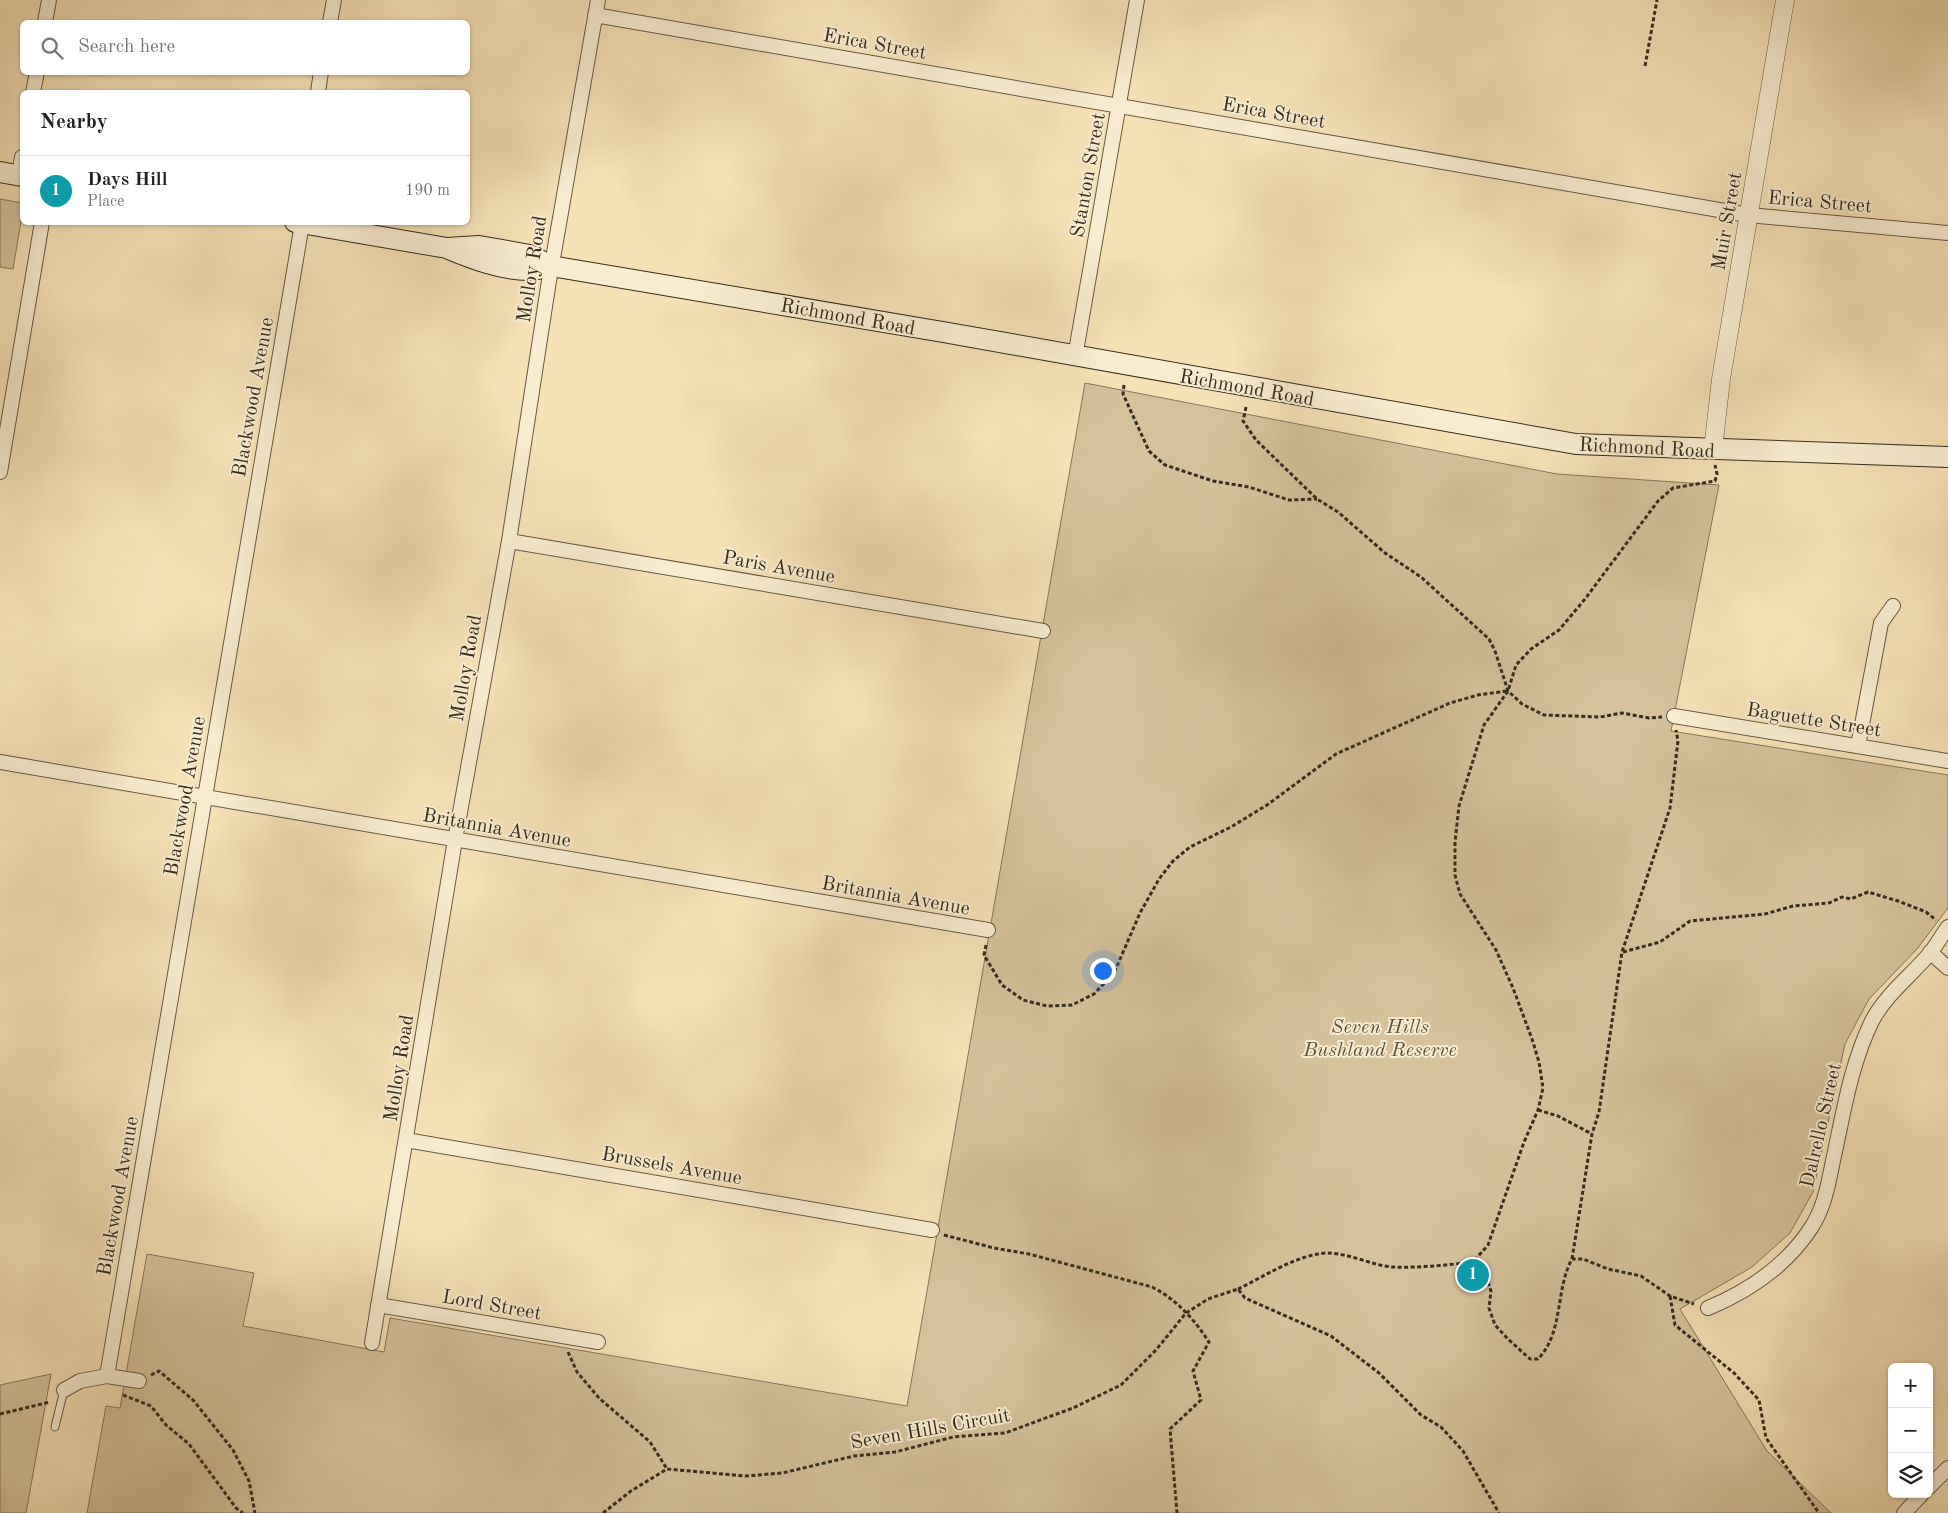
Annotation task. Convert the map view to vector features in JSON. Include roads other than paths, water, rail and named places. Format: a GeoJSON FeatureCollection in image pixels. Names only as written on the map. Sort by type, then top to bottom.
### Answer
{"type":"FeatureCollection","features":[{"type":"Feature","properties":{"kind":"main road","name":"Richmond Road"},"geometry":{"type":"LineString","coordinates":[[309,225],[447,248],[476,261],[502,266],[528,270],[551,266],[943,332],[1576,444],[1948,457]]}},
{"type":"Feature","properties":{"kind":"street"},"geometry":{"type":"LineString","coordinates":[[45,20],[49,0]]}},
{"type":"Feature","properties":{"kind":"street"},"geometry":{"type":"LineString","coordinates":[[330,20],[334,0]]}},
{"type":"Feature","properties":{"kind":"street","name":"Molloy Road"},"geometry":{"type":"LineString","coordinates":[[372,1343],[455,840],[509,541],[551,266],[598,0]]}},
{"type":"Feature","properties":{"kind":"street","name":"Stanton Street"},"geometry":{"type":"LineString","coordinates":[[1076,357],[1138,0]]}},
{"type":"Feature","properties":{"kind":"street","name":"Muir Street"},"geometry":{"type":"LineString","coordinates":[[1713,450],[1720,379],[1784,0]]}},
{"type":"Feature","properties":{"kind":"street","name":"Erica Street"},"geometry":{"type":"LineString","coordinates":[[595,15],[1748,215],[1948,233]]}},
{"type":"Feature","properties":{"kind":"street"},"geometry":{"type":"LineString","coordinates":[[33,90],[36,75]]}},
{"type":"Feature","properties":{"kind":"street"},"geometry":{"type":"LineString","coordinates":[[318,90],[321,75]]}},
{"type":"Feature","properties":{"kind":"street"},"geometry":{"type":"LineString","coordinates":[[0,472],[41,225]]}},
{"type":"Feature","properties":{"kind":"street","name":"Blackwood Avenue"},"geometry":{"type":"LineString","coordinates":[[107,1376],[204,798],[297,225]]}},
{"type":"Feature","properties":{"kind":"street","name":"Paris Avenue"},"geometry":{"type":"LineString","coordinates":[[509,541],[1043,632]]}},
{"type":"Feature","properties":{"kind":"street"},"geometry":{"type":"LineString","coordinates":[[1858,746],[1881,623],[1893,606]]}},
{"type":"Feature","properties":{"kind":"street","name":"Baguette Street"},"geometry":{"type":"LineString","coordinates":[[1674,716],[1948,761]]}},
{"type":"Feature","properties":{"kind":"street","name":"Britannia Avenue"},"geometry":{"type":"LineString","coordinates":[[0,762],[988,930]]}},
{"type":"Feature","properties":{"kind":"street","name":"Dalrello Street"},"geometry":{"type":"LineString","coordinates":[[1708,1308],[1733,1298],[1759,1282],[1790,1254],[1812,1227],[1826,1194],[1855,1061],[1873,1019],[1900,984],[1930,952],[1947,928]]}},
{"type":"Feature","properties":{"kind":"street"},"geometry":{"type":"LineString","coordinates":[[1930,952],[1948,968]]}},
{"type":"Feature","properties":{"kind":"street","name":"Brussels Avenue"},"geometry":{"type":"LineString","coordinates":[[406,1140],[932,1230]]}},
{"type":"Feature","properties":{"kind":"street","name":"Lord Street"},"geometry":{"type":"LineString","coordinates":[[378,1305],[598,1342]]}},
{"type":"Feature","properties":{"kind":"street"},"geometry":{"type":"LineString","coordinates":[[62,1395],[80,1381],[107,1376],[139,1381]]}},
{"type":"Feature","properties":{"kind":"street"},"geometry":{"type":"LineString","coordinates":[[1933,1483],[1948,1468]]}},
{"type":"Feature","properties":{"kind":"street"},"geometry":{"type":"LineString","coordinates":[[1904,1513],[1918,1498]]}},
{"type":"Feature","properties":{"kind":"lane"},"geometry":{"type":"LineString","coordinates":[[55,1427],[62,1395]]}},
{"type":"Feature","properties":{"kind":"place","name":"Days Hill"},"geometry":{"type":"Point","coordinates":[1473,1275]}},
{"type":"Feature","properties":{"kind":"park label","name":"Seven Hills Bushland Reserve"},"geometry":{"type":"Point","coordinates":[1380,1038]}}]}
